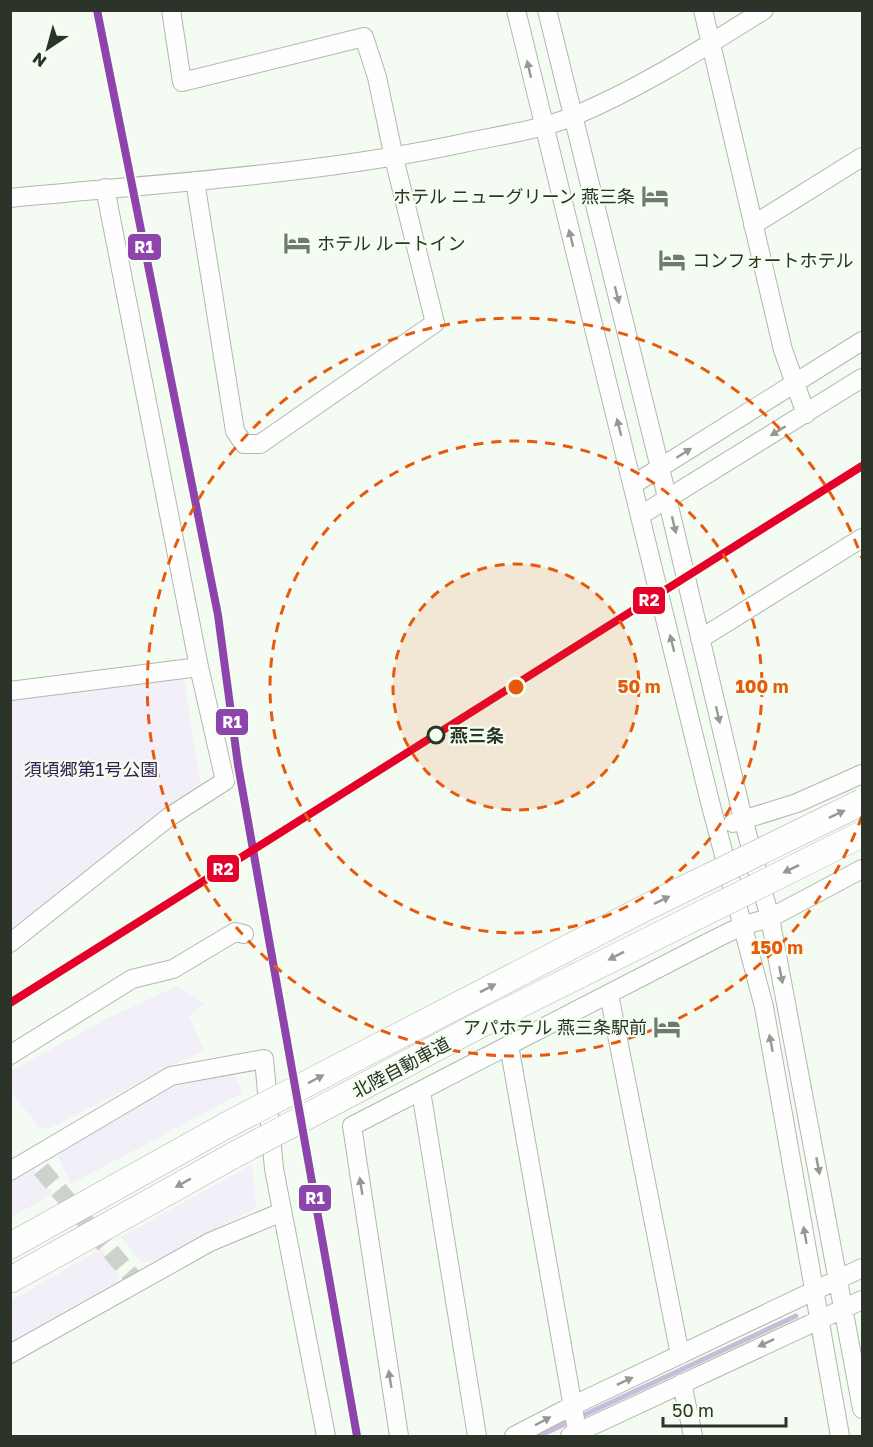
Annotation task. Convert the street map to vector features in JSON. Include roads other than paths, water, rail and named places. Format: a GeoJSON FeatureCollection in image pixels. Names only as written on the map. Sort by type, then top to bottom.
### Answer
{"type":"FeatureCollection","features":[{"type":"Feature","properties":{"kind":"highway","name":"北陸自動車道"},"geometry":{"type":"LineString","coordinates":[[10,1246],[227,1125],[634,914],[862,802]]}},
{"type":"Feature","properties":{"kind":"highway","name":"北陸自動車道"},"geometry":{"type":"LineString","coordinates":[[10,1280],[234,1155],[519,1005],[862,834]]}},
{"type":"Feature","properties":{"kind":"highway"},"geometry":{"type":"LineString","coordinates":[[10,1237],[149,1160],[227,1125]]}},
{"type":"Feature","properties":{"kind":"street"},"geometry":{"type":"LineString","coordinates":[[171,10],[182,82],[364,37],[377,77],[394,158],[435,323],[260,444],[244,444],[235,431],[195,181]]}},
{"type":"Feature","properties":{"kind":"street"},"geometry":{"type":"LineString","coordinates":[[516,10],[717,830],[744,925],[777,1075],[840,1437]]}},
{"type":"Feature","properties":{"kind":"street"},"geometry":{"type":"LineString","coordinates":[[546,10],[668,499],[743,819],[770,918],[846,1308],[862,1409]]}},
{"type":"Feature","properties":{"kind":"street"},"geometry":{"type":"LineString","coordinates":[[703,10],[783,350],[806,414]]}},
{"type":"Feature","properties":{"kind":"street"},"geometry":{"type":"LineString","coordinates":[[13,198],[195,181],[394,158],[543,126],[573,116],[642,83],[764,10]]}},
{"type":"Feature","properties":{"kind":"street"},"geometry":{"type":"LineString","coordinates":[[753,225],[862,158]]}},
{"type":"Feature","properties":{"kind":"street"},"geometry":{"type":"LineString","coordinates":[[10,942],[168,817],[225,781],[199,667],[105,188]]}},
{"type":"Feature","properties":{"kind":"street"},"geometry":{"type":"LineString","coordinates":[[634,484],[862,341]]}},
{"type":"Feature","properties":{"kind":"street"},"geometry":{"type":"LineString","coordinates":[[641,515],[862,378]]}},
{"type":"Feature","properties":{"kind":"street"},"geometry":{"type":"LineString","coordinates":[[700,639],[862,538]]}},
{"type":"Feature","properties":{"kind":"street"},"geometry":{"type":"LineString","coordinates":[[10,691],[199,667]]}},
{"type":"Feature","properties":{"kind":"street"},"geometry":{"type":"LineString","coordinates":[[717,830],[743,819],[797,804],[862,774]]}},
{"type":"Feature","properties":{"kind":"street"},"geometry":{"type":"LineString","coordinates":[[399,1437],[352,1126],[744,925],[770,918],[862,869]]}},
{"type":"Feature","properties":{"kind":"street"},"geometry":{"type":"LineString","coordinates":[[10,1055],[132,979],[173,969],[235,932],[244,934]]}},
{"type":"Feature","properties":{"kind":"street"},"geometry":{"type":"LineString","coordinates":[[609,994],[680,1355]]}},
{"type":"Feature","properties":{"kind":"street"},"geometry":{"type":"LineString","coordinates":[[509,1045],[575,1425]]}},
{"type":"Feature","properties":{"kind":"street"},"geometry":{"type":"LineString","coordinates":[[10,1171],[37,1164],[171,1076],[264,1059],[274,1169],[326,1437]]}},
{"type":"Feature","properties":{"kind":"street"},"geometry":{"type":"LineString","coordinates":[[421,1091],[477,1437]]}},
{"type":"Feature","properties":{"kind":"street"},"geometry":{"type":"LineString","coordinates":[[10,1354],[135,1281],[210,1242],[282,1212]]}},
{"type":"Feature","properties":{"kind":"street"},"geometry":{"type":"LineString","coordinates":[[575,1425],[680,1355],[815,1293],[862,1268]]}},
{"type":"Feature","properties":{"kind":"street"},"geometry":{"type":"LineString","coordinates":[[514,1437],[575,1425],[682,1383],[862,1300]]}},
{"type":"Feature","properties":{"kind":"street"},"geometry":{"type":"LineString","coordinates":[[682,1383],[693,1437]]}},
{"type":"Feature","properties":{"kind":"waterway"},"geometry":{"type":"LineString","coordinates":[[539,1436],[796,1316]]}},
{"type":"Feature","properties":{"kind":"tunnel"},"geometry":{"type":"LineString","coordinates":[[41,1169],[134,1279]]}},
{"type":"Feature","properties":{"kind":"place","name":"ホテル ニューグリーン 燕三条"},"geometry":{"type":"Point","coordinates":[655,196]}},
{"type":"Feature","properties":{"kind":"place","name":"ホテル ルートイン"},"geometry":{"type":"Point","coordinates":[297,243]}},
{"type":"Feature","properties":{"kind":"place","name":"コンフォートホテル"},"geometry":{"type":"Point","coordinates":[672,260]}},
{"type":"Feature","properties":{"kind":"place","name":"燕三条"},"geometry":{"type":"Point","coordinates":[436,735]}},
{"type":"Feature","properties":{"kind":"place","name":"アパホテル 燕三条駅前"},"geometry":{"type":"Point","coordinates":[667,1027]}},
{"type":"Feature","properties":{"kind":"park label","name":"須頃郷第1号公園"},"geometry":{"type":"Point","coordinates":[91,769]}}]}
